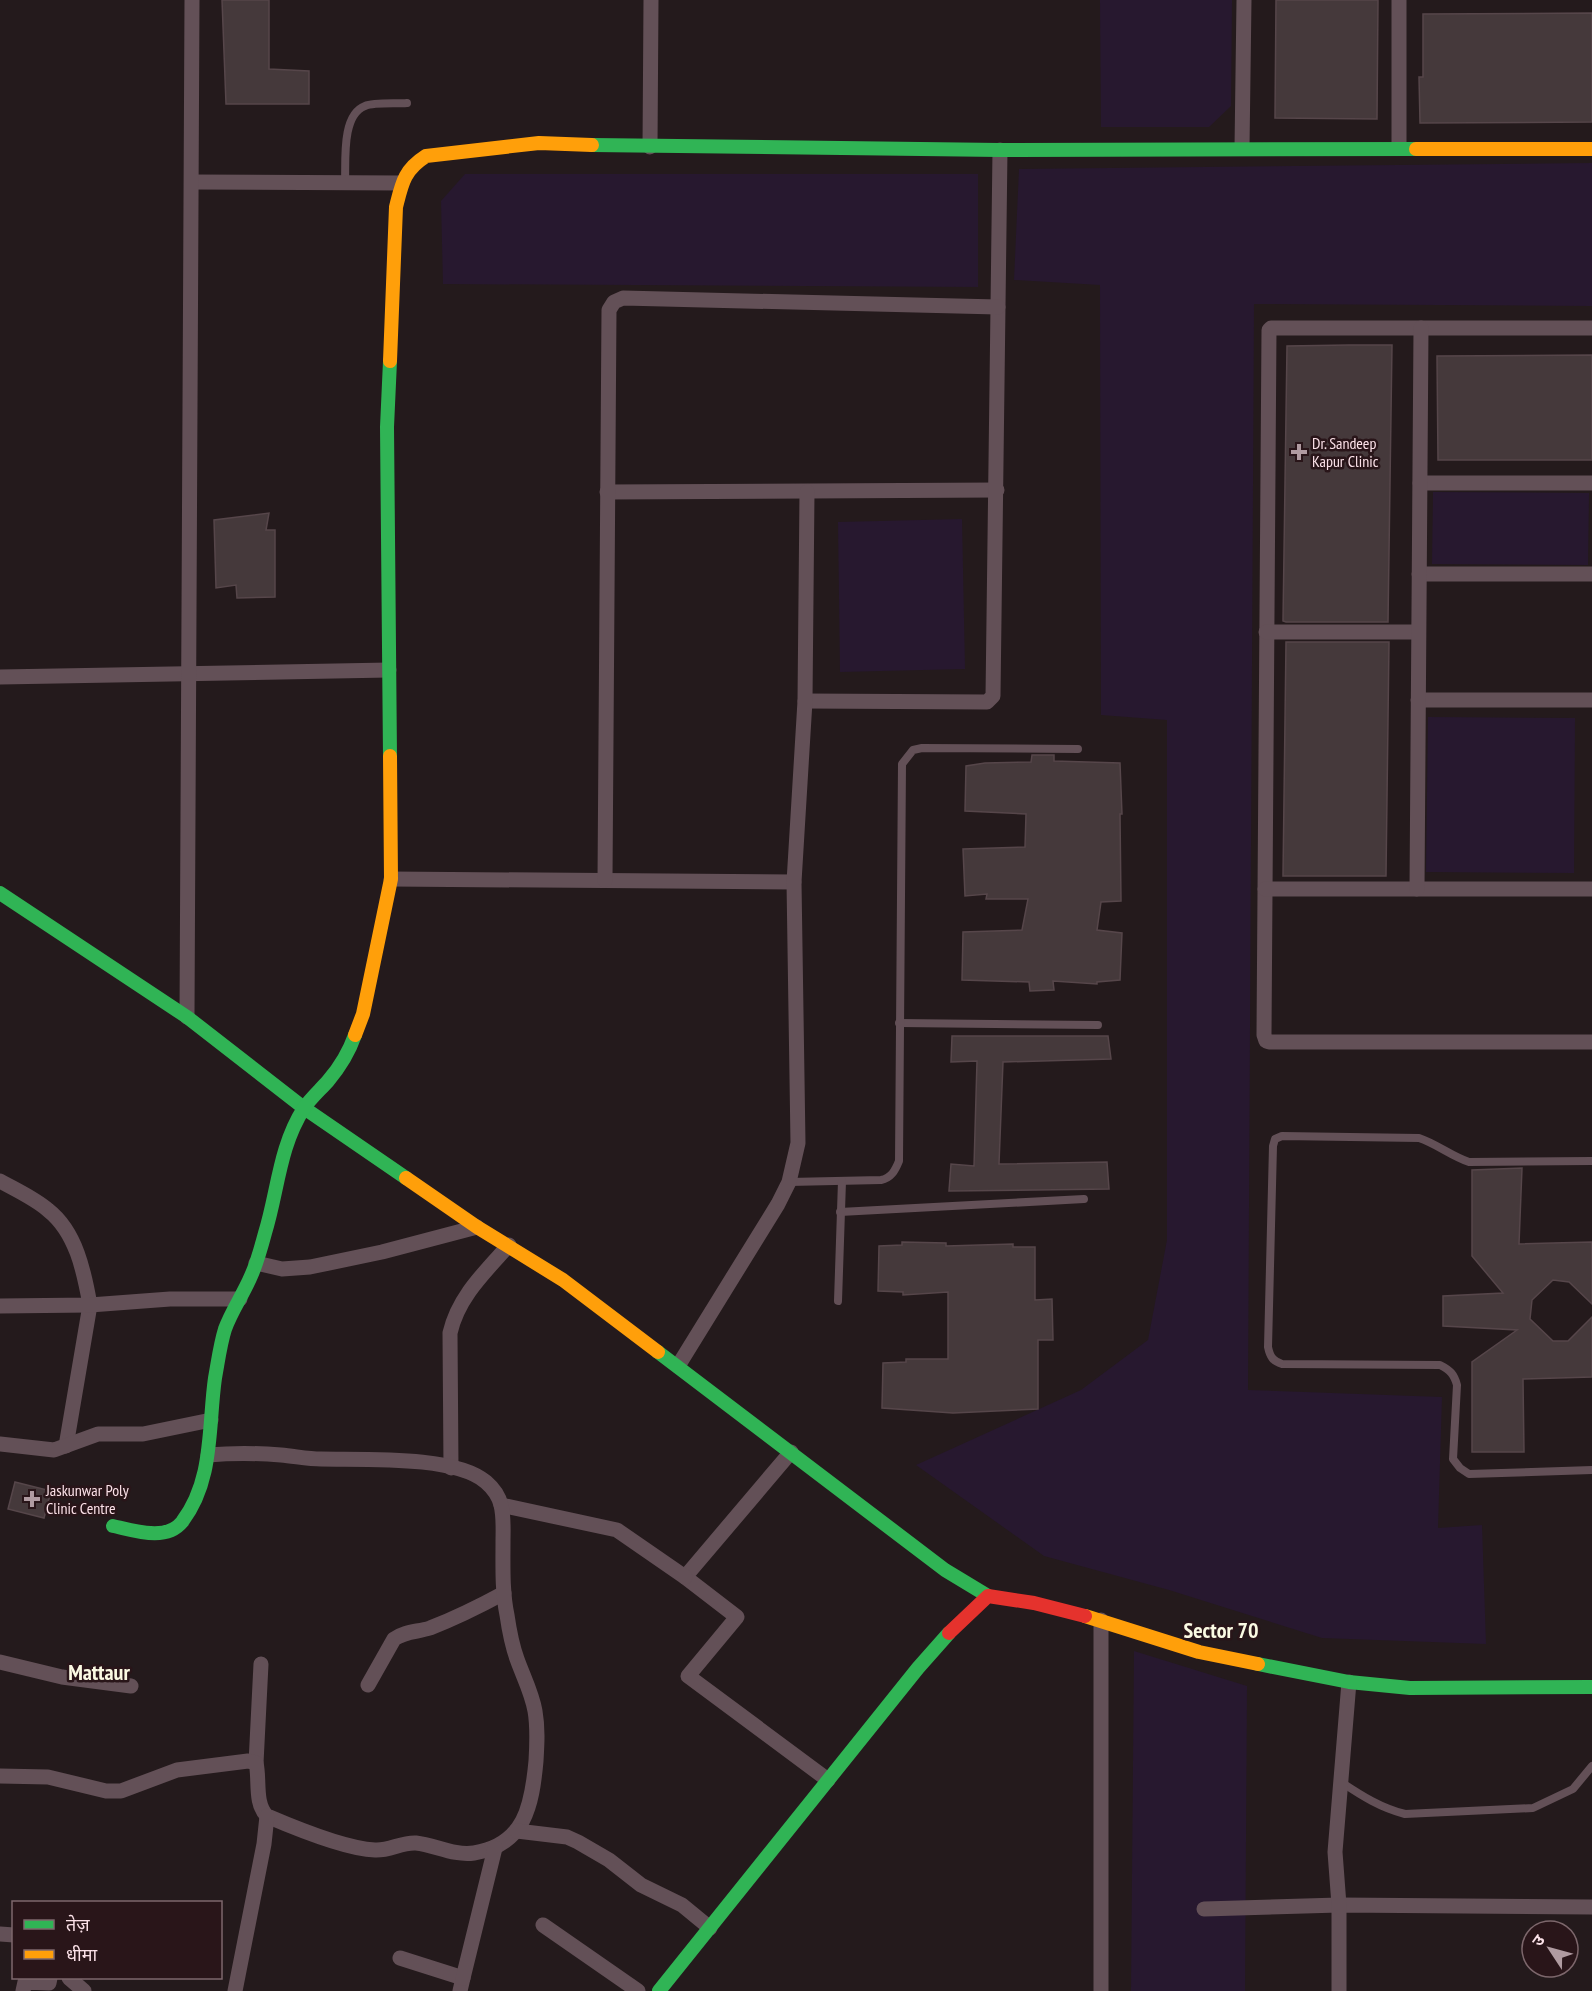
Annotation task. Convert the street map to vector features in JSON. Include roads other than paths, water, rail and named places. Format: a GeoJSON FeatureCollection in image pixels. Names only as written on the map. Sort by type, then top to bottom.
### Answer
{"type":"FeatureCollection","features":[{"type":"Feature","properties":{"kind":"street"},"geometry":{"type":"LineString","coordinates":[[187,1017],[192,0]]}},
{"type":"Feature","properties":{"kind":"street"},"geometry":{"type":"LineString","coordinates":[[650,147],[651,0]]}},
{"type":"Feature","properties":{"kind":"street"},"geometry":{"type":"LineString","coordinates":[[1242,148],[1244,0]]}},
{"type":"Feature","properties":{"kind":"street"},"geometry":{"type":"LineString","coordinates":[[1399,0],[1399,148]]}},
{"type":"Feature","properties":{"kind":"street"},"geometry":{"type":"LineString","coordinates":[[113,1526],[144,1532],[160,1533],[172,1530],[181,1523],[200,1489],[208,1455],[224,1332],[256,1263],[271,1212],[277,1170],[282,1155],[303,1108],[330,1079],[349,1052],[363,1014],[390,879],[387,427],[396,207],[402,183],[413,164],[426,156],[539,143],[650,147],[1000,150],[1592,149]]}},
{"type":"Feature","properties":{"kind":"street"},"geometry":{"type":"LineString","coordinates":[[805,701],[987,702],[992,699],[997,490],[1000,150]]}},
{"type":"Feature","properties":{"kind":"street"},"geometry":{"type":"LineString","coordinates":[[192,182],[402,183]]}},
{"type":"Feature","properties":{"kind":"street"},"geometry":{"type":"LineString","coordinates":[[605,880],[609,310],[615,302],[623,298],[998,307]]}},
{"type":"Feature","properties":{"kind":"street"},"geometry":{"type":"LineString","coordinates":[[1592,328],[1271,328],[1269,330],[1264,1035],[1266,1041],[1592,1042]]}},
{"type":"Feature","properties":{"kind":"street"},"geometry":{"type":"LineString","coordinates":[[1418,889],[1421,328]]}},
{"type":"Feature","properties":{"kind":"street"},"geometry":{"type":"LineString","coordinates":[[1420,483],[1592,483]]}},
{"type":"Feature","properties":{"kind":"street"},"geometry":{"type":"LineString","coordinates":[[607,492],[997,490]]}},
{"type":"Feature","properties":{"kind":"street"},"geometry":{"type":"LineString","coordinates":[[678,1366],[789,1182],[798,1143],[794,882],[805,701],[807,492]]}},
{"type":"Feature","properties":{"kind":"street"},"geometry":{"type":"LineString","coordinates":[[1419,574],[1592,574]]}},
{"type":"Feature","properties":{"kind":"street"},"geometry":{"type":"LineString","coordinates":[[1266,632],[1418,632]]}},
{"type":"Feature","properties":{"kind":"street"},"geometry":{"type":"LineString","coordinates":[[0,678],[389,670]]}},
{"type":"Feature","properties":{"kind":"street"},"geometry":{"type":"LineString","coordinates":[[1418,700],[1592,700]]}},
{"type":"Feature","properties":{"kind":"street"},"geometry":{"type":"LineString","coordinates":[[390,879],[794,882]]}},
{"type":"Feature","properties":{"kind":"street"},"geometry":{"type":"LineString","coordinates":[[1265,889],[1592,890]]}},
{"type":"Feature","properties":{"kind":"street"},"geometry":{"type":"LineString","coordinates":[[0,892],[187,1017],[303,1108],[477,1227],[563,1280],[945,1570],[988,1596],[1034,1603],[1101,1620],[1199,1652],[1349,1682],[1410,1688],[1592,1687]]}},
{"type":"Feature","properties":{"kind":"street"},"geometry":{"type":"LineString","coordinates":[[0,1182],[48,1210],[62,1223],[71,1236],[87,1287],[90,1305],[66,1446]]}},
{"type":"Feature","properties":{"kind":"street"},"geometry":{"type":"LineString","coordinates":[[256,1263],[282,1269],[310,1268],[477,1227]]}},
{"type":"Feature","properties":{"kind":"street"},"geometry":{"type":"LineString","coordinates":[[452,1468],[450,1333],[454,1317],[473,1286],[509,1245]]}},
{"type":"Feature","properties":{"kind":"street"},"geometry":{"type":"LineString","coordinates":[[0,1306],[90,1305],[170,1299],[240,1299]]}},
{"type":"Feature","properties":{"kind":"street"},"geometry":{"type":"LineString","coordinates":[[0,1443],[54,1450],[98,1434],[143,1434],[211,1420]]}},
{"type":"Feature","properties":{"kind":"street"},"geometry":{"type":"LineString","coordinates":[[685,1577],[791,1452]]}},
{"type":"Feature","properties":{"kind":"street"},"geometry":{"type":"LineString","coordinates":[[208,1455],[231,1453],[319,1460],[386,1459],[421,1462],[466,1472],[485,1481],[494,1491],[501,1505],[504,1593],[515,1656],[535,1708],[538,1727],[532,1796],[526,1816],[517,1831],[495,1848],[473,1853],[457,1853],[413,1843],[390,1849],[369,1850],[315,1835],[267,1816],[263,1812],[259,1798],[256,1763],[261,1664]]}},
{"type":"Feature","properties":{"kind":"street"},"geometry":{"type":"LineString","coordinates":[[501,1505],[617,1530],[685,1577],[736,1617],[688,1676],[828,1780]]}},
{"type":"Feature","properties":{"kind":"street"},"geometry":{"type":"LineString","coordinates":[[368,1685],[394,1639],[401,1634],[428,1629],[504,1593]]}},
{"type":"Feature","properties":{"kind":"street"},"geometry":{"type":"LineString","coordinates":[[659,1991],[918,1668],[962,1619],[988,1596]]}},
{"type":"Feature","properties":{"kind":"street"},"geometry":{"type":"LineString","coordinates":[[1101,1620],[1101,1991]]}},
{"type":"Feature","properties":{"kind":"street"},"geometry":{"type":"LineString","coordinates":[[0,1662],[62,1677],[131,1686]]}},
{"type":"Feature","properties":{"kind":"street"},"geometry":{"type":"LineString","coordinates":[[1339,1991],[1339,1905],[1335,1852],[1349,1682]]}},
{"type":"Feature","properties":{"kind":"street"},"geometry":{"type":"LineString","coordinates":[[0,1776],[48,1777],[106,1791],[121,1791],[177,1770],[231,1761],[256,1763]]}},
{"type":"Feature","properties":{"kind":"street"},"geometry":{"type":"LineString","coordinates":[[234,1991],[264,1844],[267,1816]]}},
{"type":"Feature","properties":{"kind":"street"},"geometry":{"type":"LineString","coordinates":[[517,1831],[567,1837],[578,1842],[609,1860],[641,1885],[682,1905],[710,1928]]}},
{"type":"Feature","properties":{"kind":"street"},"geometry":{"type":"LineString","coordinates":[[400,1958],[461,1984],[495,1848]]}},
{"type":"Feature","properties":{"kind":"street"},"geometry":{"type":"LineString","coordinates":[[1204,1909],[1339,1905],[1592,1907]]}},
{"type":"Feature","properties":{"kind":"street"},"geometry":{"type":"LineString","coordinates":[[543,1924],[638,1991]]}},
{"type":"Feature","properties":{"kind":"street"},"geometry":{"type":"LineString","coordinates":[[23,1991],[25,1982],[49,1983],[50,1979]]}},
{"type":"Feature","properties":{"kind":"street"},"geometry":{"type":"LineString","coordinates":[[71,1979],[84,1991]]}},
{"type":"Feature","properties":{"kind":"lane"},"geometry":{"type":"LineString","coordinates":[[345,183],[347,133],[352,115],[365,106],[407,103]]}},
{"type":"Feature","properties":{"kind":"lane"},"geometry":{"type":"LineString","coordinates":[[789,1182],[888,1179],[899,1161],[902,764],[914,750],[922,748],[1078,749]]}},
{"type":"Feature","properties":{"kind":"lane"},"geometry":{"type":"LineString","coordinates":[[899,1023],[1098,1025]]}},
{"type":"Feature","properties":{"kind":"lane"},"geometry":{"type":"LineString","coordinates":[[1592,1161],[1469,1162],[1419,1138],[1282,1136],[1275,1140],[1268,1347],[1274,1361],[1282,1364],[1440,1365],[1449,1369],[1455,1376],[1456,1385],[1453,1459],[1469,1474],[1592,1470]]}},
{"type":"Feature","properties":{"kind":"lane"},"geometry":{"type":"LineString","coordinates":[[838,1301],[842,1181]]}},
{"type":"Feature","properties":{"kind":"lane"},"geometry":{"type":"LineString","coordinates":[[840,1212],[1084,1199]]}},
{"type":"Feature","properties":{"kind":"lane"},"geometry":{"type":"LineString","coordinates":[[1341,1782],[1371,1802],[1388,1810],[1405,1814],[1533,1808],[1573,1789],[1592,1766]]}},
{"type":"Feature","properties":{"kind":"place","name":"Dr. Sandeep Kapur Clinic"},"geometry":{"type":"Point","coordinates":[1299,452]}},
{"type":"Feature","properties":{"kind":"place","name":"Jaskunwar Poly Clinic Centre"},"geometry":{"type":"Point","coordinates":[32,1499]}},
{"type":"Feature","properties":{"kind":"district","name":"Sector 70"},"geometry":{"type":"Point","coordinates":[1221,1630]}},
{"type":"Feature","properties":{"kind":"district","name":"Mattaur"},"geometry":{"type":"Point","coordinates":[99,1672]}}]}
